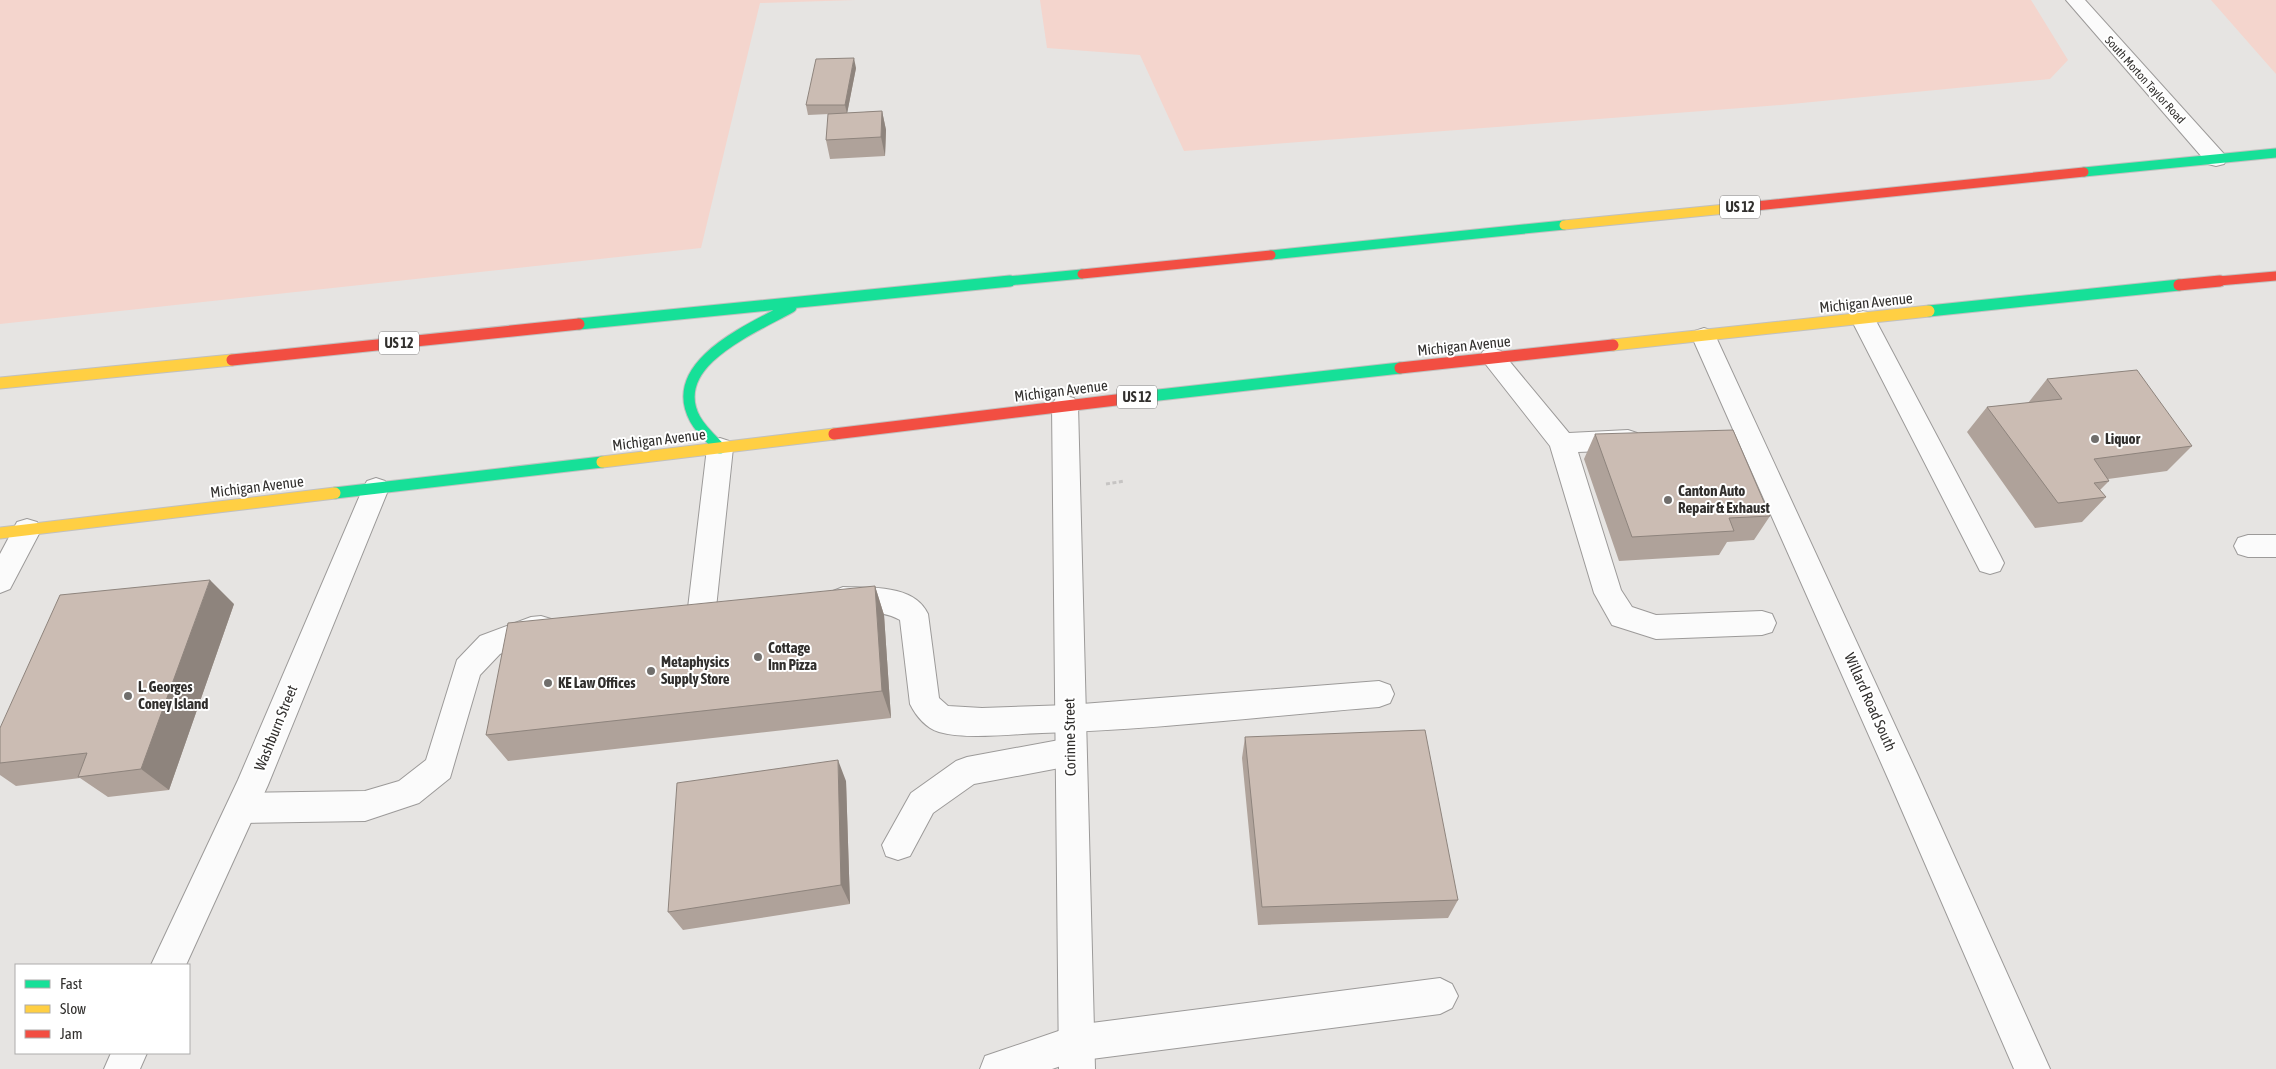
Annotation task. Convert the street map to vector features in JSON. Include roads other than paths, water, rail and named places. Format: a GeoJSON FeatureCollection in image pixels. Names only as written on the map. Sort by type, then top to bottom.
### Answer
{"type":"FeatureCollection","features":[{"type":"Feature","properties":{"kind":"main road","name":"US 12"},"geometry":{"type":"LineString","coordinates":[[0,383],[2276,153]]}},
{"type":"Feature","properties":{"kind":"main road","name":"Michigan Avenue"},"geometry":{"type":"LineString","coordinates":[[0,533],[720,448],[1065,405],[1492,357],[1704,337],[2034,299],[2276,276]]}},
{"type":"Feature","properties":{"kind":"main road"},"geometry":{"type":"LineString","coordinates":[[720,448],[694,417],[689,401],[690,380],[698,365],[710,354],[798,303]]}},
{"type":"Feature","properties":{"kind":"street","name":"South Morton Taylor Road"},"geometry":{"type":"LineString","coordinates":[[2075,0],[2216,159]]}},
{"type":"Feature","properties":{"kind":"street"},"geometry":{"type":"LineString","coordinates":[[1863,319],[1990,563]]}},
{"type":"Feature","properties":{"kind":"street","name":"Willard Road South"},"geometry":{"type":"LineString","coordinates":[[1704,337],[1906,783],[2032,1069]]}},
{"type":"Feature","properties":{"kind":"street"},"geometry":{"type":"LineString","coordinates":[[1492,357],[1562,442],[1608,593],[1622,616],[1656,626],[1762,623]]}},
{"type":"Feature","properties":{"kind":"street","name":"Corinne Street"},"geometry":{"type":"LineString","coordinates":[[1065,405],[1076,1056]]}},
{"type":"Feature","properties":{"kind":"street"},"geometry":{"type":"LineString","coordinates":[[1720,437],[1750,436]]}},
{"type":"Feature","properties":{"kind":"street"},"geometry":{"type":"LineString","coordinates":[[1562,442],[1651,439]]}},
{"type":"Feature","properties":{"kind":"street"},"geometry":{"type":"LineString","coordinates":[[702,608],[720,448]]}},
{"type":"Feature","properties":{"kind":"street","name":"Washburn Street"},"geometry":{"type":"LineString","coordinates":[[168,964],[242,808],[376,488]]}},
{"type":"Feature","properties":{"kind":"street"},"geometry":{"type":"LineString","coordinates":[[0,582],[27,530]]}},
{"type":"Feature","properties":{"kind":"street"},"geometry":{"type":"LineString","coordinates":[[2248,546],[2276,546]]}},
{"type":"Feature","properties":{"kind":"street"},"geometry":{"type":"LineString","coordinates":[[820,601],[859,598],[892,601],[914,614],[925,704],[941,718],[982,722],[1069,718],[1378,694]]}},
{"type":"Feature","properties":{"kind":"street"},"geometry":{"type":"LineString","coordinates":[[674,612],[732,606]]}},
{"type":"Feature","properties":{"kind":"street"},"geometry":{"type":"LineString","coordinates":[[242,808],[365,806],[408,793],[439,768],[467,669],[490,645],[531,629],[569,625]]}},
{"type":"Feature","properties":{"kind":"street"},"geometry":{"type":"LineString","coordinates":[[898,845],[922,803],[967,772],[1070,752]]}},
{"type":"Feature","properties":{"kind":"street"},"geometry":{"type":"LineString","coordinates":[[998,1069],[1440,996]]}},
{"type":"Feature","properties":{"kind":"street"},"geometry":{"type":"LineString","coordinates":[[122,1069],[129,1054]]}},
{"type":"Feature","properties":{"kind":"place","name":"Liquor"},"geometry":{"type":"Point","coordinates":[2095,439]}},
{"type":"Feature","properties":{"kind":"place","name":"Canton Auto Repair & Exhaust"},"geometry":{"type":"Point","coordinates":[1668,500]}},
{"type":"Feature","properties":{"kind":"place","name":"Cottage Inn Pizza"},"geometry":{"type":"Point","coordinates":[758,657]}},
{"type":"Feature","properties":{"kind":"place","name":"Metaphysics Supply Store"},"geometry":{"type":"Point","coordinates":[651,671]}},
{"type":"Feature","properties":{"kind":"place","name":"KE Law Offices"},"geometry":{"type":"Point","coordinates":[548,683]}},
{"type":"Feature","properties":{"kind":"place","name":"L. Georges Coney Island"},"geometry":{"type":"Point","coordinates":[128,696]}}]}
